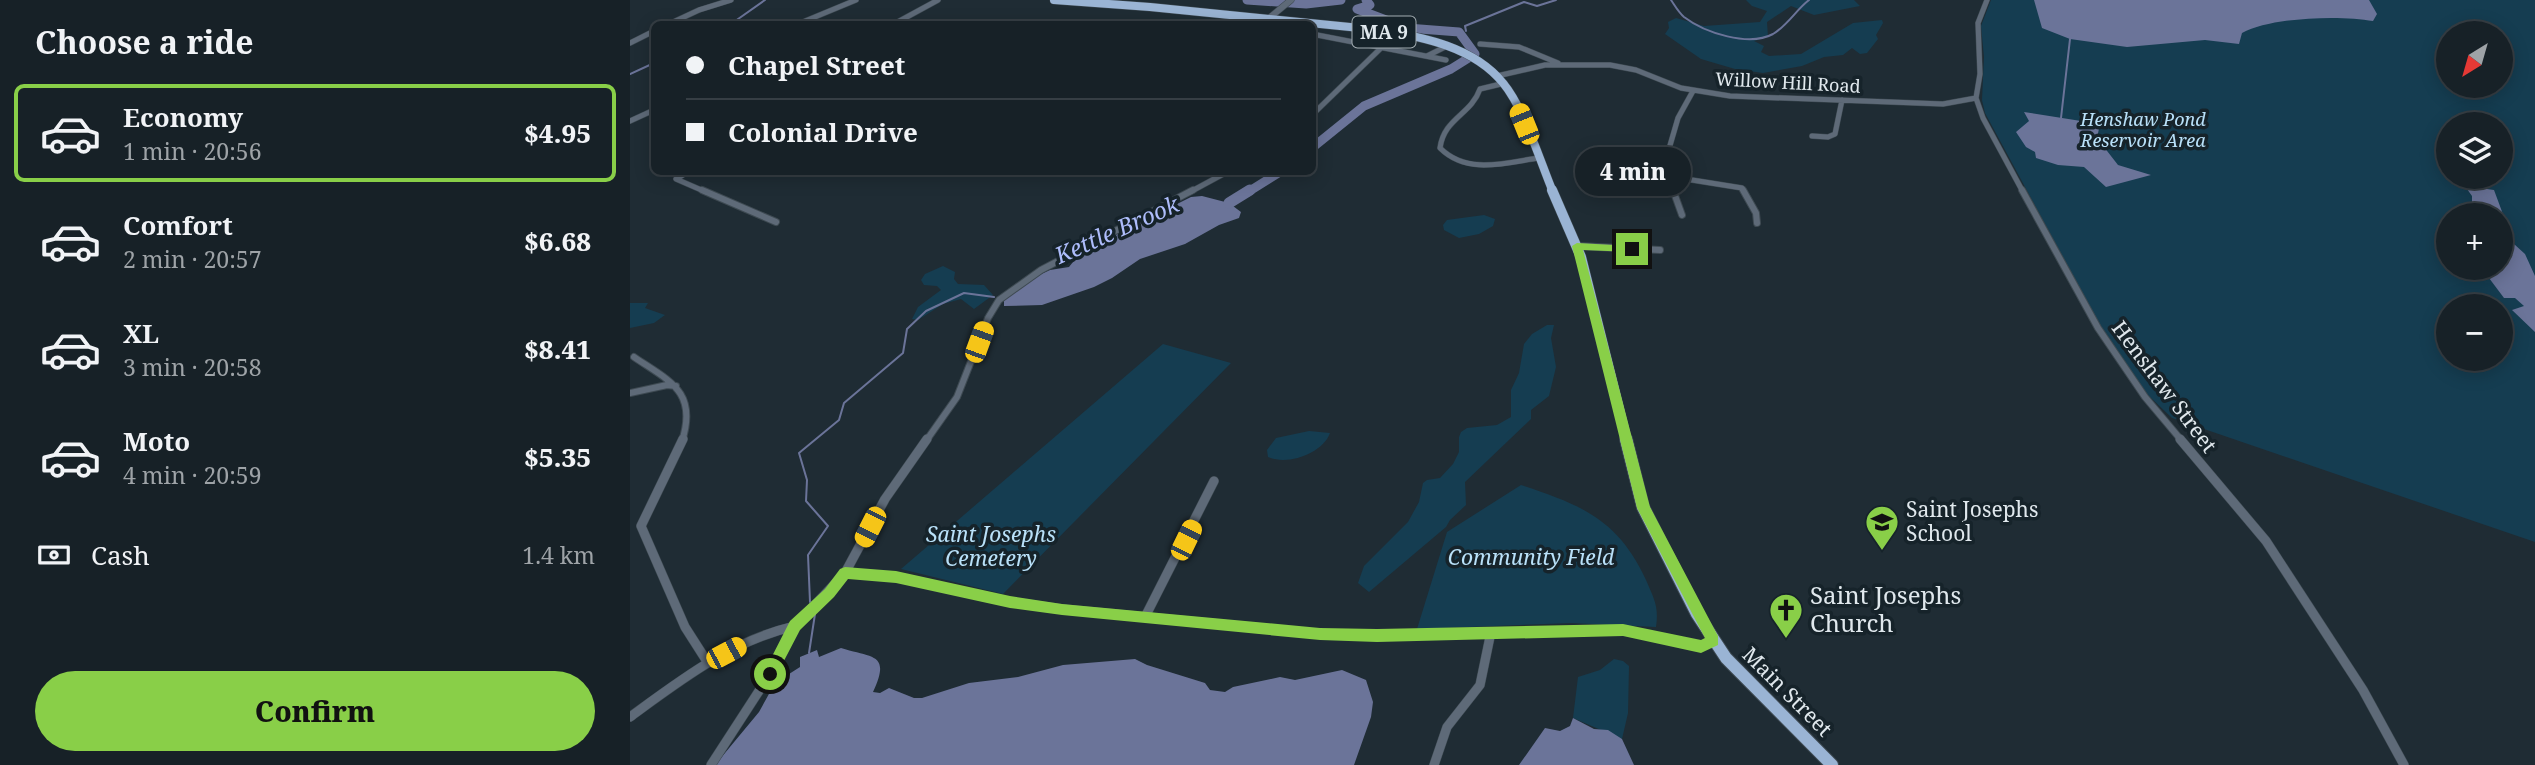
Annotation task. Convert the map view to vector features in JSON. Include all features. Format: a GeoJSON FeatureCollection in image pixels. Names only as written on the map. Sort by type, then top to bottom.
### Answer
{"type":"FeatureCollection","features":[{"type":"Feature","properties":{"kind":"highway","name":"Main Street"},"geometry":{"type":"LineString","coordinates":[[1055,0],[1162,7],[1277,21]]}},
{"type":"Feature","properties":{"kind":"highway","name":"Main Street"},"geometry":{"type":"LineString","coordinates":[[1316,25],[1402,34],[1447,46],[1471,57],[1505,83],[1577,246],[1643,508],[1713,640],[1743,678],[1832,765]]}},
{"type":"Feature","properties":{"kind":"street"},"geometry":{"type":"LineString","coordinates":[[675,21],[696,11],[732,0]]}},
{"type":"Feature","properties":{"kind":"street"},"geometry":{"type":"LineString","coordinates":[[805,21],[856,0]]}},
{"type":"Feature","properties":{"kind":"street"},"geometry":{"type":"LineString","coordinates":[[901,21],[938,0]]}},
{"type":"Feature","properties":{"kind":"street","name":"Henshaw Street"},"geometry":{"type":"LineString","coordinates":[[1985,0],[1978,23],[1980,74],[1976,98],[1983,118],[2098,328],[2145,397],[2266,541],[2363,690],[2404,765]]}},
{"type":"Feature","properties":{"kind":"street"},"geometry":{"type":"LineString","coordinates":[[1268,19],[1287,3]]}},
{"type":"Feature","properties":{"kind":"street"},"geometry":{"type":"LineString","coordinates":[[630,43],[651,32]]}},
{"type":"Feature","properties":{"kind":"street"},"geometry":{"type":"LineString","coordinates":[[1316,35],[1446,60]]}},
{"type":"Feature","properties":{"kind":"street","name":"Willow Hill Road"},"geometry":{"type":"LineString","coordinates":[[1480,44],[1513,46],[1562,64],[1623,66],[1693,90],[1747,98],[1943,104],[1976,98]]}},
{"type":"Feature","properties":{"kind":"street"},"geometry":{"type":"LineString","coordinates":[[1426,56],[1447,46]]}},
{"type":"Feature","properties":{"kind":"street"},"geometry":{"type":"LineString","coordinates":[[1316,111],[1381,48]]}},
{"type":"Feature","properties":{"kind":"street"},"geometry":{"type":"LineString","coordinates":[[1540,66],[1549,59]]}},
{"type":"Feature","properties":{"kind":"street"},"geometry":{"type":"LineString","coordinates":[[1497,76],[1562,64]]}},
{"type":"Feature","properties":{"kind":"street"},"geometry":{"type":"LineString","coordinates":[[1505,83],[1480,89],[1477,98],[1442,133],[1440,148],[1452,159],[1472,164],[1486,165],[1538,158]]}},
{"type":"Feature","properties":{"kind":"street"},"geometry":{"type":"LineString","coordinates":[[1682,215],[1664,166],[1675,129],[1693,90]]}},
{"type":"Feature","properties":{"kind":"street"},"geometry":{"type":"LineString","coordinates":[[1812,136],[1834,135],[1842,100]]}},
{"type":"Feature","properties":{"kind":"street"},"geometry":{"type":"LineString","coordinates":[[630,121],[651,112]]}},
{"type":"Feature","properties":{"kind":"street"},"geometry":{"type":"LineString","coordinates":[[644,115],[651,118]]}},
{"type":"Feature","properties":{"kind":"street"},"geometry":{"type":"LineString","coordinates":[[682,175],[676,178],[776,222]]}},
{"type":"Feature","properties":{"kind":"street"},"geometry":{"type":"LineString","coordinates":[[711,765],[770,674],[795,626],[830,593],[845,573],[886,499],[957,397],[990,312],[1003,296],[1041,270],[1221,175]]}},
{"type":"Feature","properties":{"kind":"street"},"geometry":{"type":"LineString","coordinates":[[1667,176],[1742,188],[1756,213],[1757,223]]}},
{"type":"Feature","properties":{"kind":"street"},"geometry":{"type":"LineString","coordinates":[[1577,246],[1660,250]]}},
{"type":"Feature","properties":{"kind":"street"},"geometry":{"type":"LineString","coordinates":[[634,357],[677,387],[684,402],[687,430],[655,491],[641,526],[680,617],[708,663]]}},
{"type":"Feature","properties":{"kind":"street"},"geometry":{"type":"LineString","coordinates":[[630,393],[667,386],[677,387]]}},
{"type":"Feature","properties":{"kind":"street"},"geometry":{"type":"LineString","coordinates":[[1145,617],[1214,481]]}},
{"type":"Feature","properties":{"kind":"street"},"geometry":{"type":"LineString","coordinates":[[845,573],[896,577],[1037,606],[1320,634],[1377,636],[1623,630],[1701,646],[1713,640]]}},
{"type":"Feature","properties":{"kind":"street"},"geometry":{"type":"LineString","coordinates":[[630,717],[708,663],[751,639],[795,626]]}},
{"type":"Feature","properties":{"kind":"street"},"geometry":{"type":"LineString","coordinates":[[1434,765],[1447,727],[1480,685],[1491,632]]}},
{"type":"Feature","properties":{"kind":"green space"},"geometry":{"type":"Polygon","coordinates":[[[1746,0],[1854,0],[1860,6],[1814,15],[1791,6],[1767,22],[1768,37],[1754,41],[1764,46],[1761,52],[1769,56],[1801,54],[1853,23],[1882,20],[1883,23],[1876,35],[1878,39],[1867,53],[1860,54],[1852,48],[1843,55],[1824,57],[1802,66],[1763,73],[1735,69],[1701,59],[1665,34],[1669,28],[1668,22],[1676,18],[1704,26],[1760,22],[1767,11],[1752,6],[1746,0]]]}},
{"type":"Feature","properties":{"kind":"green space","name":"Henshaw Pond Reservoir Area"},"geometry":{"type":"Polygon","coordinates":[[[1991,0],[2535,0],[2535,542],[2172,418],[2148,395],[2110,344],[1985,113],[1982,100],[1984,57],[1981,26],[1991,0]]]}},
{"type":"Feature","properties":{"kind":"green space"},"geometry":{"type":"Polygon","coordinates":[[[1484,215],[1495,219],[1493,226],[1479,234],[1459,238],[1444,230],[1443,225],[1447,220],[1484,215]]]}},
{"type":"Feature","properties":{"kind":"green space"},"geometry":{"type":"Polygon","coordinates":[[[943,266],[955,272],[954,279],[958,284],[984,285],[993,295],[974,309],[961,299],[943,304],[918,320],[912,319],[918,307],[941,290],[937,286],[924,285],[921,280],[925,274],[943,266]]]}},
{"type":"Feature","properties":{"kind":"green space"},"geometry":{"type":"Polygon","coordinates":[[[630,303],[648,303],[645,308],[665,315],[654,323],[630,328],[630,303]]]}},
{"type":"Feature","properties":{"kind":"green space"},"geometry":{"type":"Polygon","coordinates":[[[1547,325],[1554,325],[1551,338],[1556,367],[1549,396],[1531,410],[1531,419],[1465,482],[1466,505],[1446,527],[1369,592],[1358,583],[1364,566],[1408,522],[1419,502],[1423,483],[1440,478],[1453,464],[1459,452],[1461,432],[1467,428],[1497,425],[1511,417],[1511,390],[1519,373],[1524,344],[1532,334],[1547,325]]]}},
{"type":"Feature","properties":{"kind":"green space","name":"Saint Josephs Cemetery"},"geometry":{"type":"Polygon","coordinates":[[[1163,344],[1231,363],[1003,594],[901,569],[1163,344]]]}},
{"type":"Feature","properties":{"kind":"green space"},"geometry":{"type":"Polygon","coordinates":[[[1309,431],[1330,433],[1320,446],[1304,456],[1285,460],[1268,457],[1267,450],[1276,438],[1309,431]]]}},
{"type":"Feature","properties":{"kind":"green space","name":"Community Field"},"geometry":{"type":"Polygon","coordinates":[[[1521,485],[1580,508],[1610,528],[1635,559],[1646,580],[1656,608],[1656,627],[1571,623],[1417,629],[1447,532],[1521,485]]]}},
{"type":"Feature","properties":{"kind":"green space"},"geometry":{"type":"Polygon","coordinates":[[[1614,659],[1629,666],[1628,713],[1622,739],[1573,718],[1578,677],[1600,670],[1614,659]]]}},
{"type":"Feature","properties":{"kind":"shaded area"},"geometry":{"type":"Polygon","coordinates":[[[2034,0],[2369,0],[2377,14],[2373,21],[2325,18],[2270,24],[2242,33],[2239,44],[2205,40],[2127,47],[2070,39],[2042,28],[2034,0]]]}},
{"type":"Feature","properties":{"kind":"shaded area"},"geometry":{"type":"Polygon","coordinates":[[[2024,112],[2100,124],[2097,138],[2118,165],[2151,175],[2106,187],[2084,167],[2058,165],[2036,158],[2035,152],[2026,147],[2016,132],[2029,121],[2024,112]]]}},
{"type":"Feature","properties":{"kind":"shaded area"},"geometry":{"type":"Polygon","coordinates":[[[2467,189],[2494,190],[2499,203],[2472,203],[2472,196],[2467,189]]]}},
{"type":"Feature","properties":{"kind":"shaded area"},"geometry":{"type":"Polygon","coordinates":[[[1202,196],[1229,203],[1241,212],[1239,218],[1219,225],[1185,244],[1140,259],[1094,287],[1042,305],[1004,306],[1004,300],[1037,276],[1050,270],[1069,267],[1081,252],[1191,197],[1202,196]]]}},
{"type":"Feature","properties":{"kind":"shaded area"},"geometry":{"type":"Polygon","coordinates":[[[2513,241],[2525,254],[2535,276],[2535,332],[2513,311],[2524,306],[2513,298],[2513,294],[2501,294],[2490,280],[2513,280],[2513,241]]]}},
{"type":"Feature","properties":{"kind":"shaded area"},"geometry":{"type":"Polygon","coordinates":[[[841,648],[876,659],[880,670],[873,692],[880,693],[889,688],[914,698],[922,698],[969,683],[1018,677],[1063,665],[1135,659],[1205,683],[1210,690],[1225,692],[1233,687],[1280,677],[1295,680],[1342,670],[1366,680],[1373,702],[1371,717],[1354,765],[715,765],[759,712],[775,683],[800,667],[800,657],[817,650],[819,657],[841,648]]]}},
{"type":"Feature","properties":{"kind":"shaded area"},"geometry":{"type":"Polygon","coordinates":[[[1573,718],[1594,729],[1608,730],[1622,739],[1634,765],[1519,765],[1545,728],[1560,731],[1570,726],[1573,718]]]}},
{"type":"Feature","properties":{"kind":"waterway"},"geometry":{"type":"LineString","coordinates":[[735,21],[765,0]]}},
{"type":"Feature","properties":{"kind":"waterway","name":"Kettle Brook"},"geometry":{"type":"LineString","coordinates":[[1247,0],[1306,4],[1341,0]]}},
{"type":"Feature","properties":{"kind":"waterway","name":"Kettle Brook"},"geometry":{"type":"LineString","coordinates":[[1316,145],[1364,106],[1451,69],[1475,54],[1459,32],[1394,27],[1386,20],[1357,9],[1370,5],[1366,0]]}},
{"type":"Feature","properties":{"kind":"waterway"},"geometry":{"type":"LineString","coordinates":[[1466,31],[1465,26],[1524,2],[1537,6],[1556,0]]}},
{"type":"Feature","properties":{"kind":"waterway"},"geometry":{"type":"LineString","coordinates":[[1671,0],[1684,17],[1693,23],[1715,33],[1740,39],[1763,38],[1773,34],[1809,0]]}},
{"type":"Feature","properties":{"kind":"waterway"},"geometry":{"type":"LineString","coordinates":[[2061,118],[2070,39]]}},
{"type":"Feature","properties":{"kind":"waterway"},"geometry":{"type":"LineString","coordinates":[[630,74],[651,64]]}},
{"type":"Feature","properties":{"kind":"waterway","name":"Kettle Brook"},"geometry":{"type":"LineString","coordinates":[[1248,192],[1275,175]]}},
{"type":"Feature","properties":{"kind":"waterway","name":"Kettle Brook"},"geometry":{"type":"LineString","coordinates":[[1229,203],[1250,190]]}},
{"type":"Feature","properties":{"kind":"waterway","name":"Kettle Brook"},"geometry":{"type":"LineString","coordinates":[[810,602],[808,555],[828,526],[806,501],[807,480],[799,453],[839,420],[844,403],[903,353],[907,329],[926,311],[964,293],[994,297]]}},
{"type":"Feature","properties":{"kind":"waterway","name":"Kettle Brook"},"geometry":{"type":"LineString","coordinates":[[809,653],[815,614]]}},
{"type":"Feature","properties":{"kind":"place","name":"Saint Josephs School"},"geometry":{"type":"Point","coordinates":[1882,552]}},
{"type":"Feature","properties":{"kind":"place","name":"Saint Josephs Church"},"geometry":{"type":"Point","coordinates":[1786,640]}},
{"type":"Feature","properties":{"kind":"route"},"geometry":{"type":"LineString","coordinates":[[770,674],[795,626],[830,593],[845,573],[896,577],[1010,602],[1062,610],[1268,630],[1377,636],[1623,630],[1701,646],[1713,640],[1643,508],[1577,246],[1632,249]]}}]}
